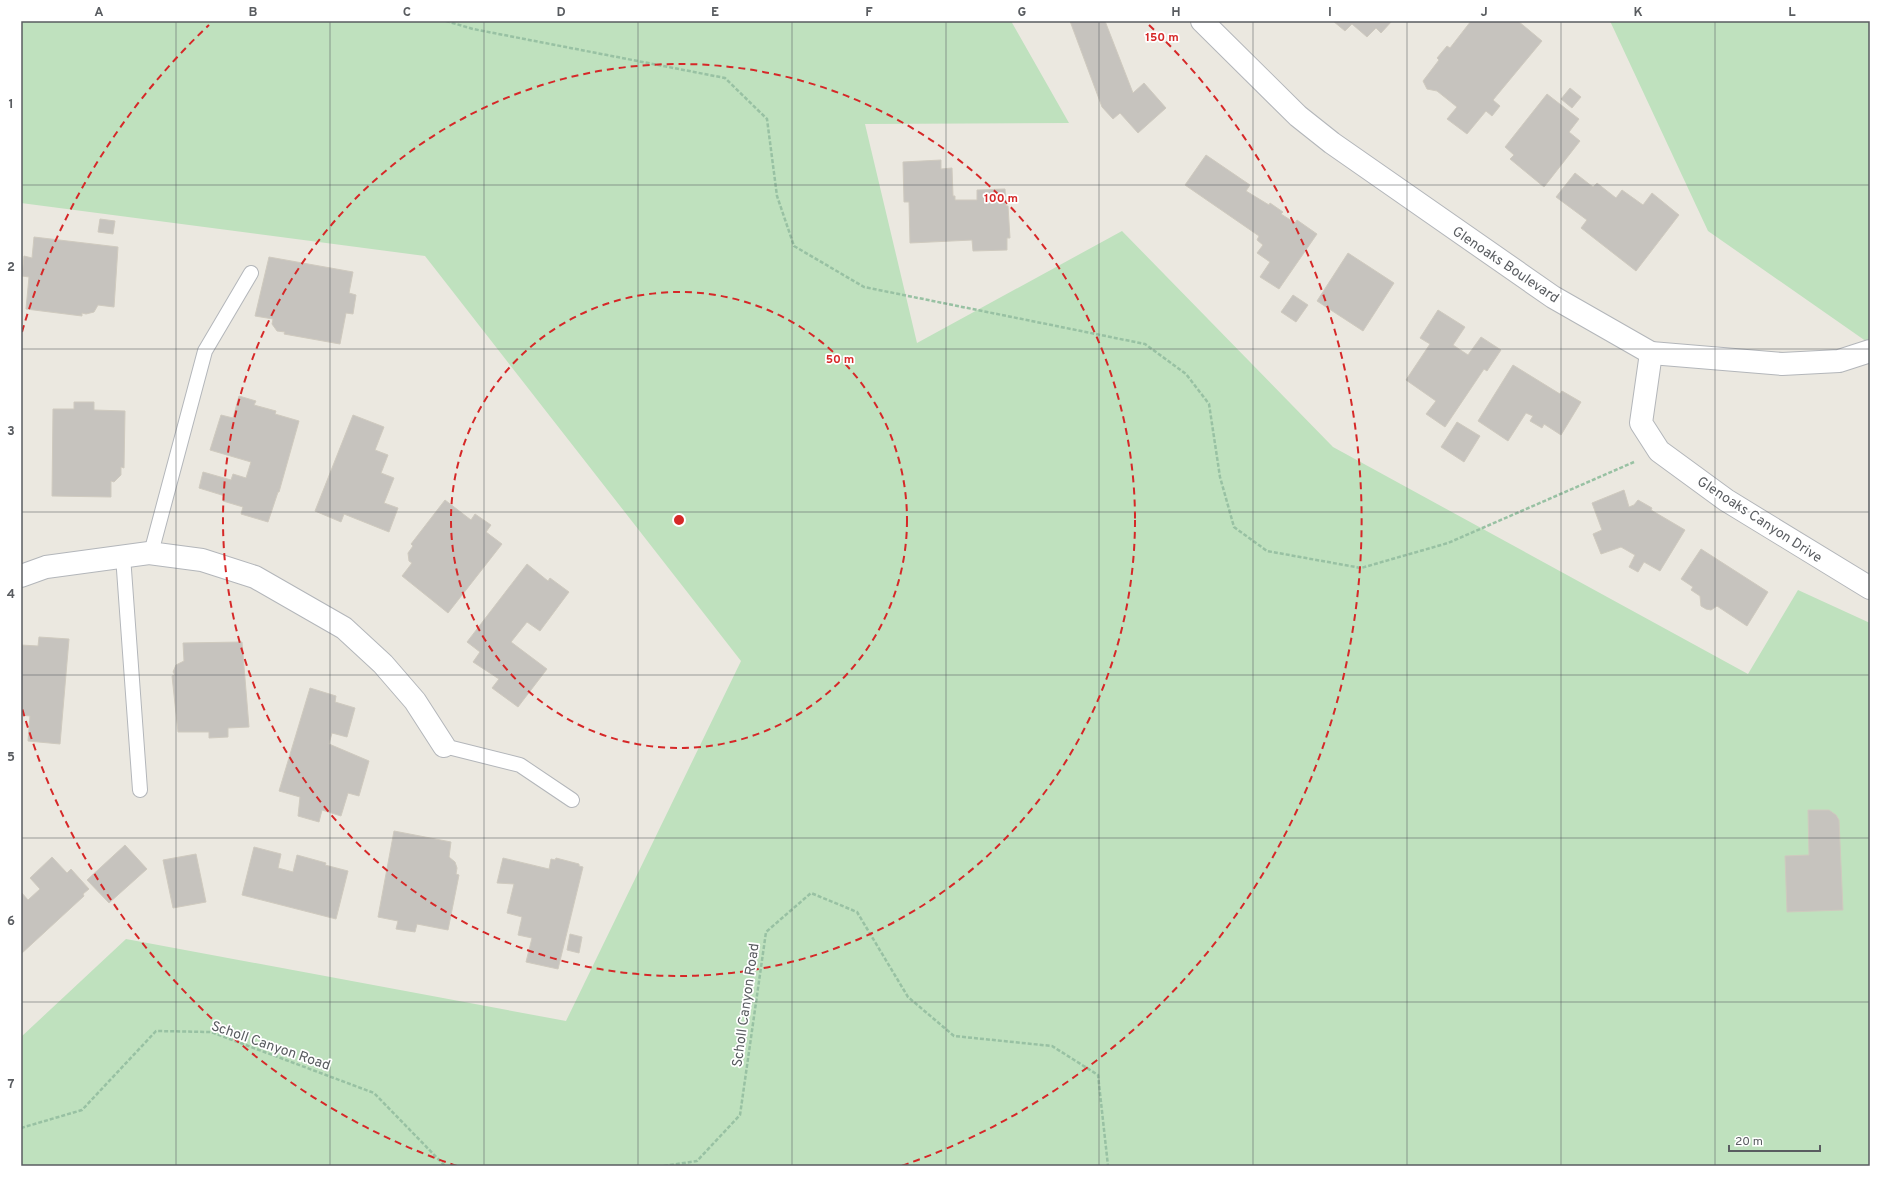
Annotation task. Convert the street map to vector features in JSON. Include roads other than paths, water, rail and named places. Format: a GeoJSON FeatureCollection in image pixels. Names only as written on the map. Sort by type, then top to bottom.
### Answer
{"type":"FeatureCollection","features":[{"type":"Feature","properties":{"kind":"street","name":"Glenoaks Boulevard"},"geometry":{"type":"LineString","coordinates":[[1202,21],[1298,116],[1332,143],[1553,297],[1651,353],[1782,364],[1839,361],[1870,352]]}},
{"type":"Feature","properties":{"kind":"street","name":"Glenoaks Canyon Drive"},"geometry":{"type":"LineString","coordinates":[[1651,353],[1641,424],[1659,451],[1726,500],[1870,588]]}},
{"type":"Feature","properties":{"kind":"street"},"geometry":{"type":"LineString","coordinates":[[21,576],[46,567],[151,553],[202,560],[256,577],[344,628],[383,664],[415,701],[444,746]]}},
{"type":"Feature","properties":{"kind":"lane"},"geometry":{"type":"LineString","coordinates":[[151,553],[205,351],[251,273]]}},
{"type":"Feature","properties":{"kind":"lane"},"geometry":{"type":"LineString","coordinates":[[123,556],[140,790]]}},
{"type":"Feature","properties":{"kind":"lane"},"geometry":{"type":"LineString","coordinates":[[444,746],[520,765],[572,800]]}}]}
